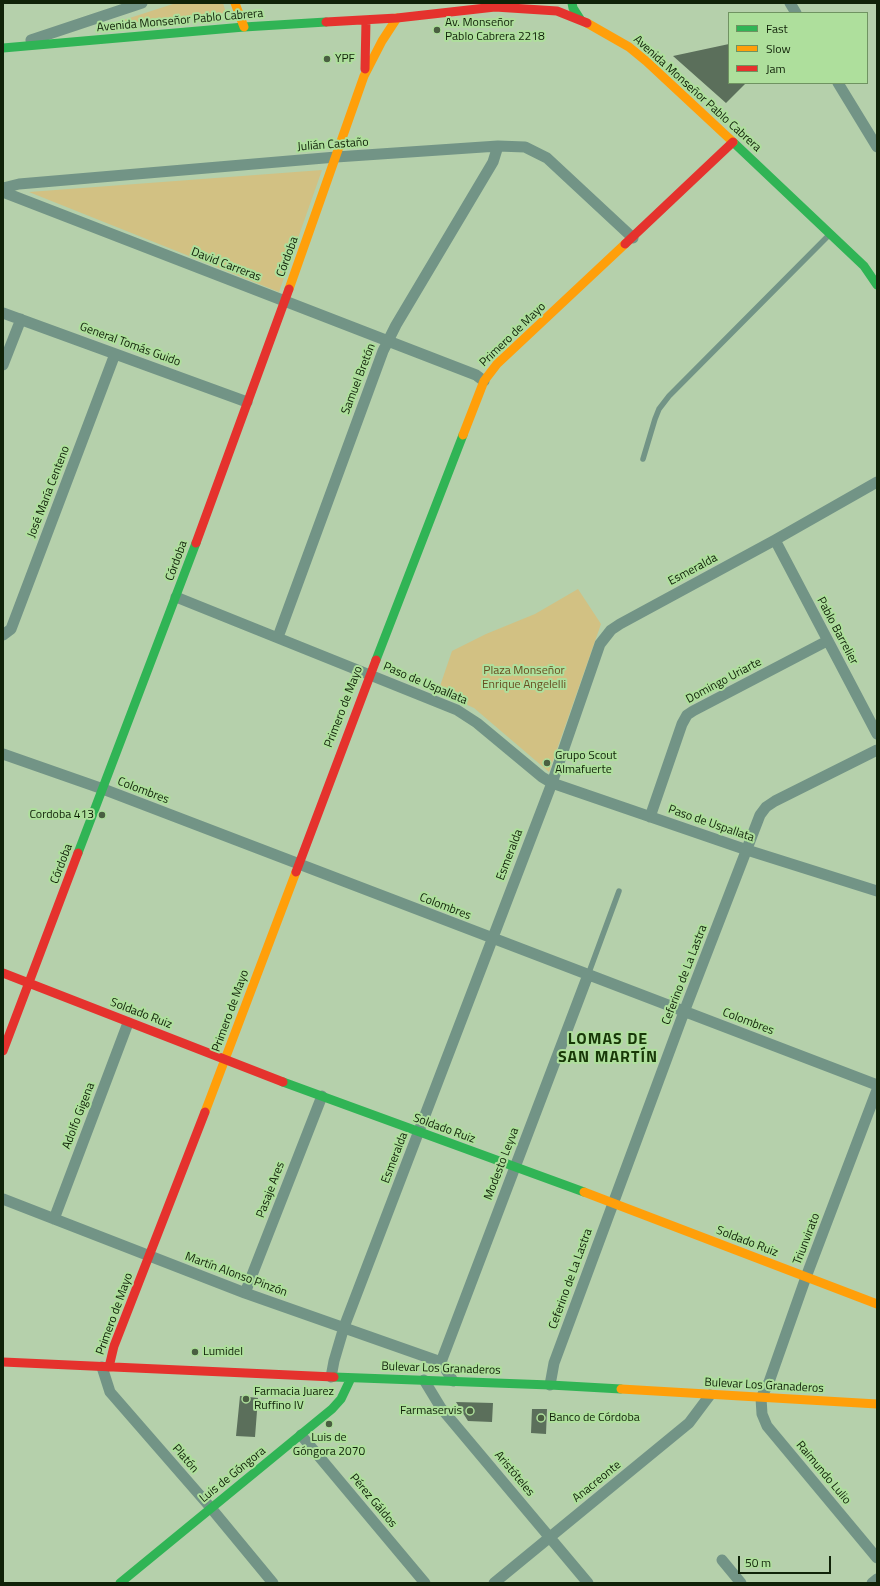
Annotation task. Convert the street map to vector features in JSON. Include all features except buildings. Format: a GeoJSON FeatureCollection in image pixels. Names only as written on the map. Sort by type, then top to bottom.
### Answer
{"type":"FeatureCollection","features":[{"type":"Feature","properties":{"kind":"main road"},"geometry":{"type":"LineString","coordinates":[[236,3],[244,27]]}},
{"type":"Feature","properties":{"kind":"main road"},"geometry":{"type":"LineString","coordinates":[[494,5],[511,3]]}},
{"type":"Feature","properties":{"kind":"main road"},"geometry":{"type":"LineString","coordinates":[[572,3],[573,8],[580,19]]}},
{"type":"Feature","properties":{"kind":"main road","name":"Avenida Monseñor Pablo Cabrera"},"geometry":{"type":"LineString","coordinates":[[7,48],[244,27],[366,21],[494,5],[551,10],[580,19],[610,35],[629,47],[646,61],[830,233],[864,266],[877,285]]}},
{"type":"Feature","properties":{"kind":"main road","name":"Córdoba"},"geometry":{"type":"LineString","coordinates":[[3,1051],[176,597],[285,302],[364,76],[382,41],[397,18]]}},
{"type":"Feature","properties":{"kind":"main road","name":"Córdoba"},"geometry":{"type":"LineString","coordinates":[[364,76],[366,21]]}},
{"type":"Feature","properties":{"kind":"main road","name":"Primero de Mayo"},"geometry":{"type":"LineString","coordinates":[[106,1367],[225,1060],[370,674],[484,381],[497,364],[633,238],[733,142]]}},
{"type":"Feature","properties":{"kind":"main road","name":"Soldado Ruiz"},"geometry":{"type":"LineString","coordinates":[[3,973],[225,1060],[419,1133],[613,1203],[877,1304]]}},
{"type":"Feature","properties":{"kind":"main road","name":"Bulevar Los Granaderos"},"geometry":{"type":"LineString","coordinates":[[3,1362],[352,1378],[550,1385],[877,1404]]}},
{"type":"Feature","properties":{"kind":"main road","name":"Luis de Góngora"},"geometry":{"type":"LineString","coordinates":[[120,1583],[302,1435],[341,1400],[352,1378]]}},
{"type":"Feature","properties":{"kind":"street"},"geometry":{"type":"LineString","coordinates":[[7,48],[142,3]]}},
{"type":"Feature","properties":{"kind":"street"},"geometry":{"type":"LineString","coordinates":[[790,3],[795,12]]}},
{"type":"Feature","properties":{"kind":"street"},"geometry":{"type":"LineString","coordinates":[[839,84],[877,147]]}},
{"type":"Feature","properties":{"kind":"street","name":"Julián Castaño"},"geometry":{"type":"LineString","coordinates":[[3,188],[19,184],[336,157],[498,146],[524,147],[546,158],[633,238]]}},
{"type":"Feature","properties":{"kind":"street","name":"Samuel Bretón"},"geometry":{"type":"LineString","coordinates":[[278,637],[383,351],[493,162],[498,146]]}},
{"type":"Feature","properties":{"kind":"street","name":"David Carreras"},"geometry":{"type":"LineString","coordinates":[[3,192],[476,375],[484,381]]}},
{"type":"Feature","properties":{"kind":"street","name":"General Tomás Guido"},"geometry":{"type":"LineString","coordinates":[[3,313],[247,402]]}},
{"type":"Feature","properties":{"kind":"street"},"geometry":{"type":"LineString","coordinates":[[3,365],[21,319]]}},
{"type":"Feature","properties":{"kind":"street","name":"José María Centeno"},"geometry":{"type":"LineString","coordinates":[[3,636],[11,629],[115,354]]}},
{"type":"Feature","properties":{"kind":"street","name":"Esmeralda"},"geometry":{"type":"LineString","coordinates":[[331,1377],[344,1327],[419,1133],[491,939],[552,783],[600,644],[604,637],[620,624],[775,540],[877,482]]}},
{"type":"Feature","properties":{"kind":"street","name":"Pablo Barrelier"},"geometry":{"type":"LineString","coordinates":[[775,540],[877,734]]}},
{"type":"Feature","properties":{"kind":"street","name":"Paso de Uspallata"},"geometry":{"type":"LineString","coordinates":[[176,597],[370,674],[467,716],[542,777],[552,783],[747,850],[877,891]]}},
{"type":"Feature","properties":{"kind":"street","name":"Domingo Uriarte"},"geometry":{"type":"LineString","coordinates":[[650,817],[682,724],[687,716],[693,711],[827,641]]}},
{"type":"Feature","properties":{"kind":"street","name":"Ceferino de La Lastra"},"geometry":{"type":"LineString","coordinates":[[550,1385],[554,1363],[613,1203],[684,1012],[760,816],[766,807],[775,801],[877,750]]}},
{"type":"Feature","properties":{"kind":"street","name":"Colombres"},"geometry":{"type":"LineString","coordinates":[[3,754],[103,789],[491,939],[877,1085]]}},
{"type":"Feature","properties":{"kind":"street","name":"Modesto Leyva"},"geometry":{"type":"LineString","coordinates":[[441,1362],[588,975]]}},
{"type":"Feature","properties":{"kind":"street","name":"Adolfo Gigena"},"geometry":{"type":"LineString","coordinates":[[54,1219],[128,1023]]}},
{"type":"Feature","properties":{"kind":"street","name":"Triunvirato"},"geometry":{"type":"LineString","coordinates":[[761,1398],[769,1382],[806,1277],[877,1090]]}},
{"type":"Feature","properties":{"kind":"street","name":"Pasaje Ares"},"geometry":{"type":"LineString","coordinates":[[245,1293],[322,1096]]}},
{"type":"Feature","properties":{"kind":"street","name":"Martín Alonso Pinzón"},"geometry":{"type":"LineString","coordinates":[[3,1199],[245,1293],[441,1362]]}},
{"type":"Feature","properties":{"kind":"street"},"geometry":{"type":"LineString","coordinates":[[441,1362],[453,1381]]}},
{"type":"Feature","properties":{"kind":"street","name":"Platón"},"geometry":{"type":"LineString","coordinates":[[106,1367],[110,1392],[211,1508],[273,1583]]}},
{"type":"Feature","properties":{"kind":"street","name":"Aristóteles"},"geometry":{"type":"LineString","coordinates":[[424,1380],[441,1408],[588,1583]]}},
{"type":"Feature","properties":{"kind":"street","name":"Anacreonte"},"geometry":{"type":"LineString","coordinates":[[494,1583],[689,1423],[710,1395]]}},
{"type":"Feature","properties":{"kind":"street","name":"Raimundo Lulio"},"geometry":{"type":"LineString","coordinates":[[761,1398],[762,1414],[767,1426],[877,1558]]}},
{"type":"Feature","properties":{"kind":"street","name":"Pérez Gáldos"},"geometry":{"type":"LineString","coordinates":[[302,1435],[425,1583]]}},
{"type":"Feature","properties":{"kind":"street"},"geometry":{"type":"LineString","coordinates":[[722,1560],[741,1583]]}},
{"type":"Feature","properties":{"kind":"street"},"geometry":{"type":"LineString","coordinates":[[872,1583],[877,1579]]}},
{"type":"Feature","properties":{"kind":"lane"},"geometry":{"type":"LineString","coordinates":[[643,459],[659,409],[669,396],[830,233]]}},
{"type":"Feature","properties":{"kind":"lane"},"geometry":{"type":"LineString","coordinates":[[588,975],[619,891]]}},
{"type":"Feature","properties":{"kind":"green space"},"geometry":{"type":"Polygon","coordinates":[[[176,3],[223,3],[226,13],[108,25],[176,3]]]}},
{"type":"Feature","properties":{"kind":"green space"},"geometry":{"type":"Polygon","coordinates":[[[322,170],[279,292],[29,192],[322,170]]]}},
{"type":"Feature","properties":{"kind":"green space","name":"Plaza Monseñor Enrique Angelelli"},"geometry":{"type":"Polygon","coordinates":[[[578,589],[601,624],[549,772],[474,708],[438,692],[452,651],[486,634],[535,614],[578,589]]]}},
{"type":"Feature","properties":{"kind":"traffic: fast"},"geometry":{"type":"LineString","coordinates":[[572,3],[573,8],[580,19]]}},
{"type":"Feature","properties":{"kind":"traffic: fast"},"geometry":{"type":"LineString","coordinates":[[3,48],[244,27],[326,22]]}},
{"type":"Feature","properties":{"kind":"traffic: fast"},"geometry":{"type":"LineString","coordinates":[[733,142],[864,266],[877,285]]}},
{"type":"Feature","properties":{"kind":"traffic: fast"},"geometry":{"type":"LineString","coordinates":[[376,660],[463,435]]}},
{"type":"Feature","properties":{"kind":"traffic: fast"},"geometry":{"type":"LineString","coordinates":[[78,853],[196,543]]}},
{"type":"Feature","properties":{"kind":"traffic: fast"},"geometry":{"type":"LineString","coordinates":[[283,1082],[584,1192]]}},
{"type":"Feature","properties":{"kind":"traffic: fast"},"geometry":{"type":"LineString","coordinates":[[334,1377],[621,1389]]}},
{"type":"Feature","properties":{"kind":"traffic: fast"},"geometry":{"type":"LineString","coordinates":[[120,1583],[332,1409],[341,1399],[351,1378]]}},
{"type":"Feature","properties":{"kind":"traffic: slow"},"geometry":{"type":"LineString","coordinates":[[235,3],[244,27]]}},
{"type":"Feature","properties":{"kind":"traffic: slow"},"geometry":{"type":"LineString","coordinates":[[289,289],[364,76],[382,41],[397,18]]}},
{"type":"Feature","properties":{"kind":"traffic: slow"},"geometry":{"type":"LineString","coordinates":[[587,23],[629,47],[733,142]]}},
{"type":"Feature","properties":{"kind":"traffic: slow"},"geometry":{"type":"LineString","coordinates":[[463,435],[484,381],[497,364],[625,244]]}},
{"type":"Feature","properties":{"kind":"traffic: slow"},"geometry":{"type":"LineString","coordinates":[[205,1112],[296,872]]}},
{"type":"Feature","properties":{"kind":"traffic: slow"},"geometry":{"type":"LineString","coordinates":[[584,1192],[877,1304]]}},
{"type":"Feature","properties":{"kind":"traffic: slow"},"geometry":{"type":"LineString","coordinates":[[621,1389],[877,1404]]}},
{"type":"Feature","properties":{"kind":"traffic: jam"},"geometry":{"type":"LineString","coordinates":[[326,22],[397,18],[495,7],[557,11],[587,23]]}},
{"type":"Feature","properties":{"kind":"traffic: jam"},"geometry":{"type":"LineString","coordinates":[[365,69],[366,21]]}},
{"type":"Feature","properties":{"kind":"traffic: jam"},"geometry":{"type":"LineString","coordinates":[[625,244],[733,142]]}},
{"type":"Feature","properties":{"kind":"traffic: jam"},"geometry":{"type":"LineString","coordinates":[[196,543],[289,289]]}},
{"type":"Feature","properties":{"kind":"traffic: jam"},"geometry":{"type":"LineString","coordinates":[[296,872],[376,660]]}},
{"type":"Feature","properties":{"kind":"traffic: jam"},"geometry":{"type":"LineString","coordinates":[[3,1051],[78,853]]}},
{"type":"Feature","properties":{"kind":"traffic: jam"},"geometry":{"type":"LineString","coordinates":[[3,973],[283,1082]]}},
{"type":"Feature","properties":{"kind":"traffic: jam"},"geometry":{"type":"LineString","coordinates":[[109,1367],[114,1346],[205,1112]]}},
{"type":"Feature","properties":{"kind":"traffic: jam"},"geometry":{"type":"LineString","coordinates":[[3,1362],[334,1377]]}},
{"type":"Feature","properties":{"kind":"place","name":"Av. Monseñor Pablo Cabrera 2218"},"geometry":{"type":"Point","coordinates":[437,30]}},
{"type":"Feature","properties":{"kind":"place","name":"YPF"},"geometry":{"type":"Point","coordinates":[327,59]}},
{"type":"Feature","properties":{"kind":"place","name":"Grupo Scout Almafuerte"},"geometry":{"type":"Point","coordinates":[547,763]}},
{"type":"Feature","properties":{"kind":"place","name":"Cordoba 413"},"geometry":{"type":"Point","coordinates":[102,815]}},
{"type":"Feature","properties":{"kind":"place","name":"Lumidel"},"geometry":{"type":"Point","coordinates":[195,1352]}},
{"type":"Feature","properties":{"kind":"place","name":"Farmacia Juarez Ruffino IV"},"geometry":{"type":"Point","coordinates":[246,1399]}},
{"type":"Feature","properties":{"kind":"place","name":"Farmaservis"},"geometry":{"type":"Point","coordinates":[470,1411]}},
{"type":"Feature","properties":{"kind":"place","name":"Banco de Córdoba"},"geometry":{"type":"Point","coordinates":[541,1418]}},
{"type":"Feature","properties":{"kind":"place","name":"Luis de Góngora 2070"},"geometry":{"type":"Point","coordinates":[329,1424]}},
{"type":"Feature","properties":{"kind":"district","name":"LOMAS DE SAN MARTÍN"},"geometry":{"type":"Point","coordinates":[608,1049]}}]}
